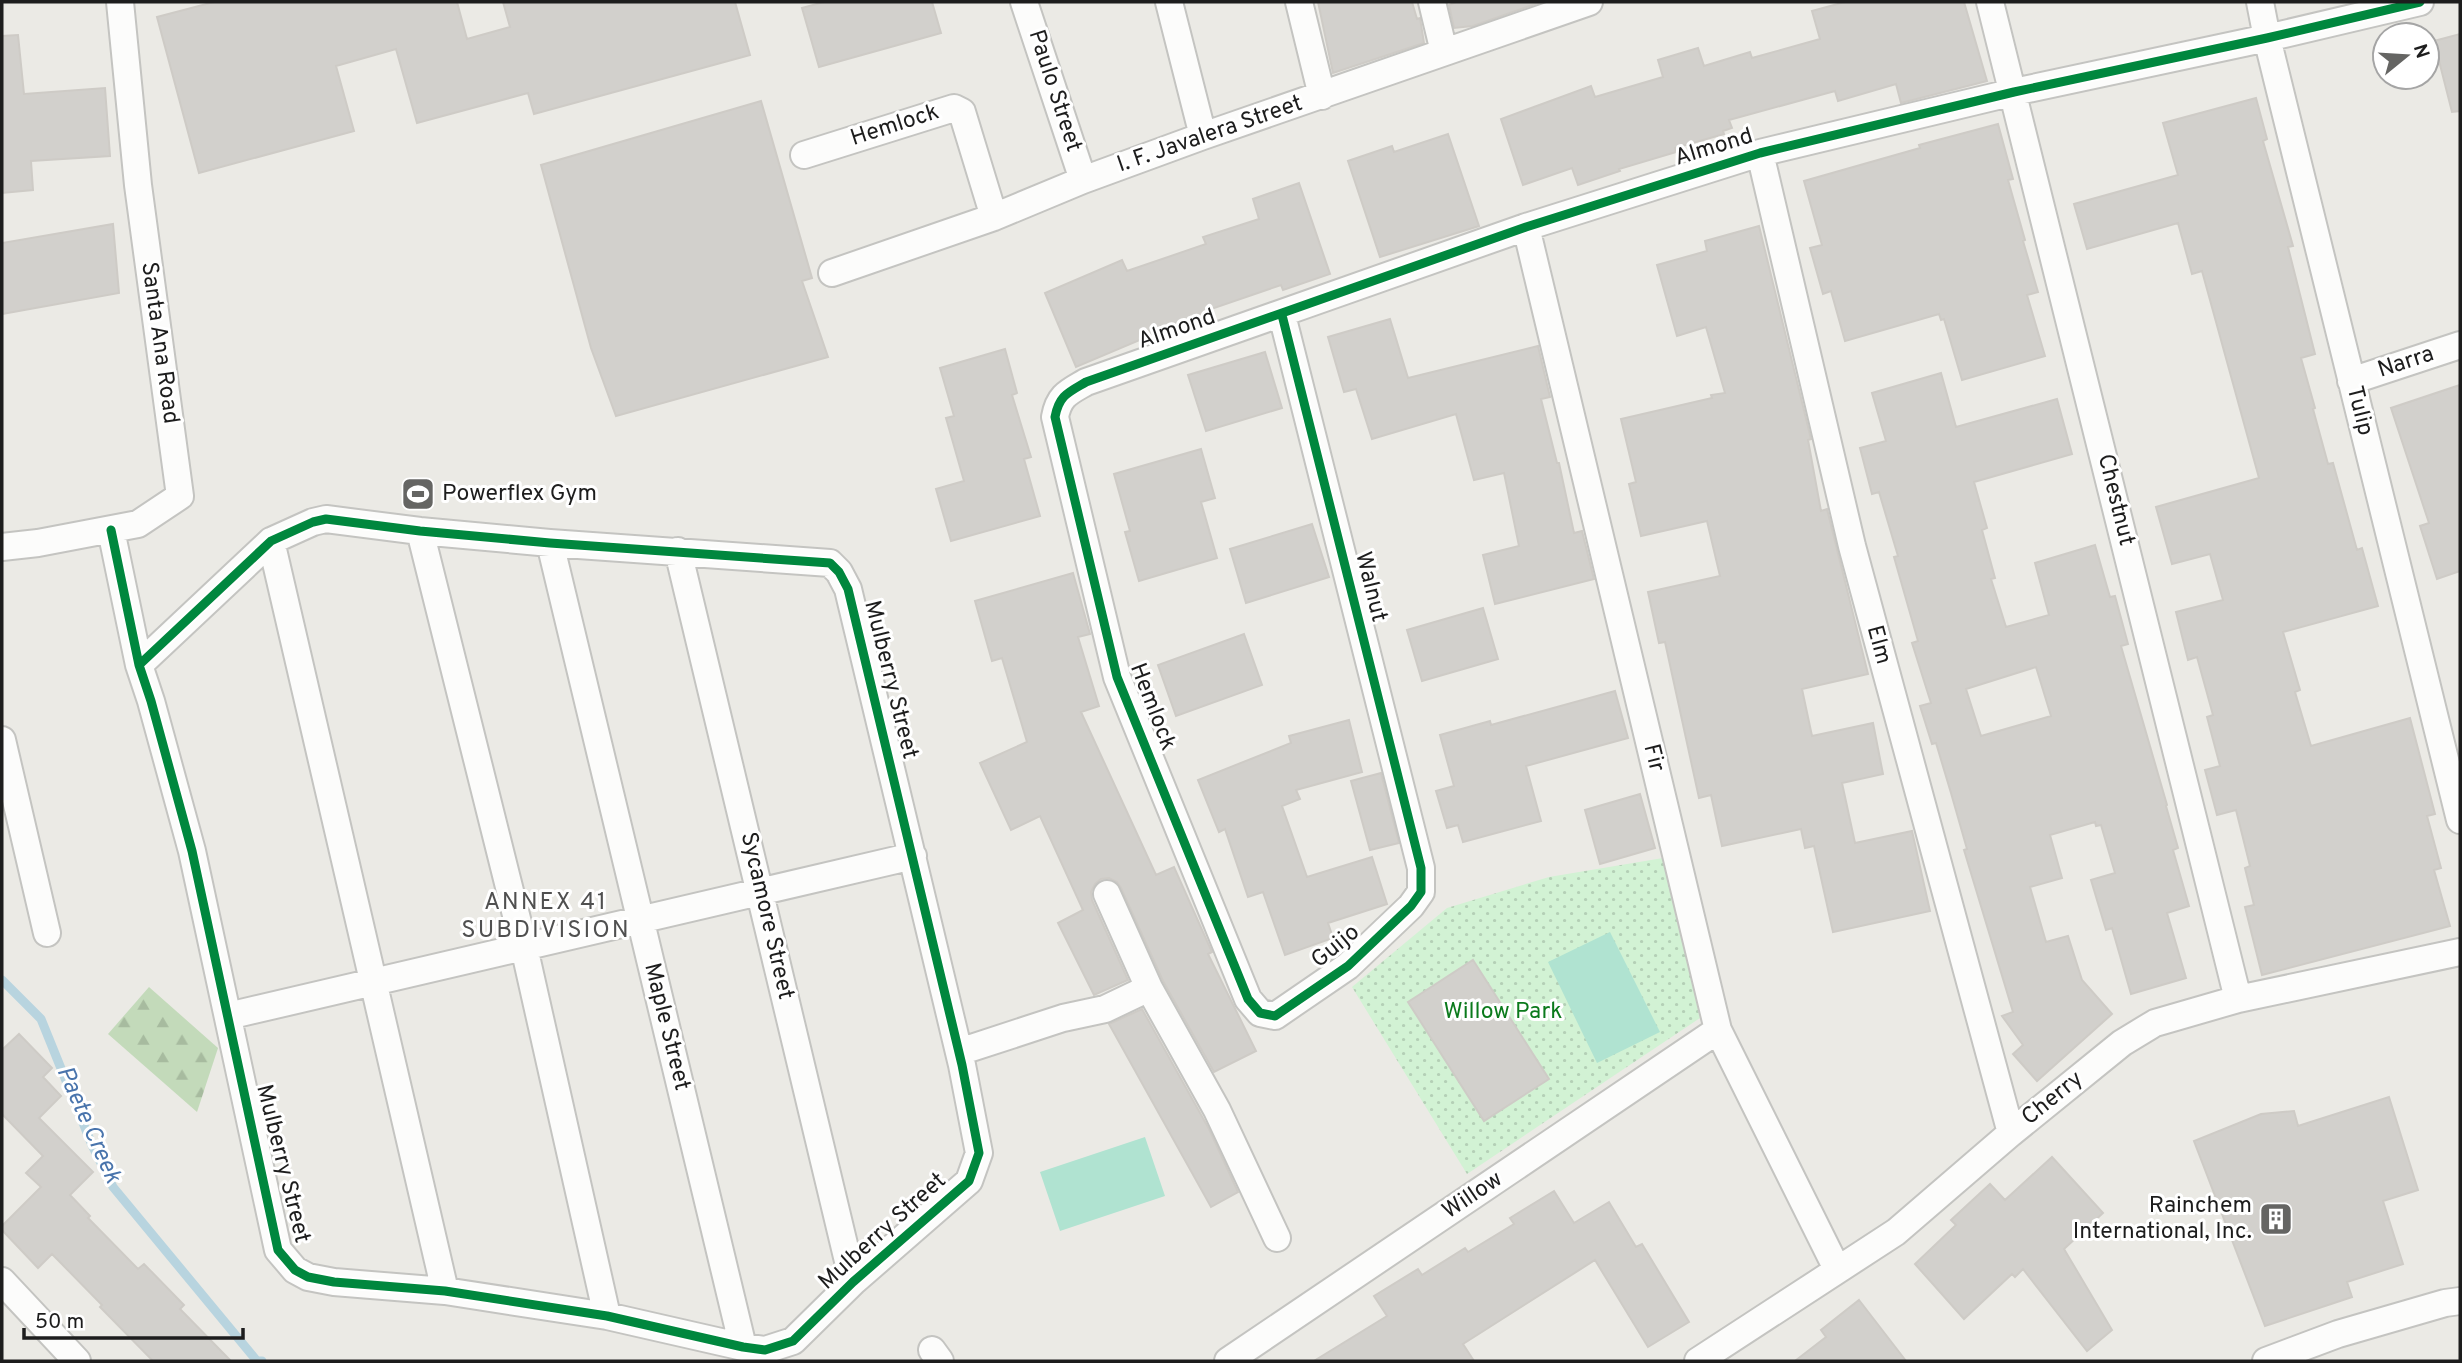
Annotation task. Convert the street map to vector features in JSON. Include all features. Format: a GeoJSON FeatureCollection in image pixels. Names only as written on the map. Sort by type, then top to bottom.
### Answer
{"type":"FeatureCollection","features":[{"type":"Feature","properties":{"kind":"street","name":"Santa Ana Road"},"geometry":{"type":"LineString","coordinates":[[2,547],[138,524],[180,496],[138,185],[120,2]]}},
{"type":"Feature","properties":{"kind":"street","name":"Paulo Street"},"geometry":{"type":"LineString","coordinates":[[1024,2],[1083,180]]}},
{"type":"Feature","properties":{"kind":"street"},"geometry":{"type":"LineString","coordinates":[[1169,2],[1203,136]]}},
{"type":"Feature","properties":{"kind":"street"},"geometry":{"type":"LineString","coordinates":[[1299,2],[1322,96]]}},
{"type":"Feature","properties":{"kind":"street"},"geometry":{"type":"LineString","coordinates":[[1432,2],[1444,52]]}},
{"type":"Feature","properties":{"kind":"street","name":"I. F. Javalera Street"},"geometry":{"type":"LineString","coordinates":[[832,273],[994,217],[1083,180],[1203,136],[1589,2]]}},
{"type":"Feature","properties":{"kind":"street","name":"Chestnut"},"geometry":{"type":"LineString","coordinates":[[1990,2],[2238,999]]}},
{"type":"Feature","properties":{"kind":"street","name":"Tulip"},"geometry":{"type":"LineString","coordinates":[[2260,2],[2460,820]]}},
{"type":"Feature","properties":{"kind":"street","name":"Almond"},"geometry":{"type":"LineString","coordinates":[[1055,417],[1057,404],[1066,394],[1086,382],[1525,227],[1760,153],[2014,92],[2420,2]]}},
{"type":"Feature","properties":{"kind":"street","name":"Hemlock"},"geometry":{"type":"LineString","coordinates":[[804,155],[954,108],[958,109],[961,111],[994,217]]}},
{"type":"Feature","properties":{"kind":"street","name":"Elm"},"geometry":{"type":"LineString","coordinates":[[1760,153],[1852,546],[2011,1133]]}},
{"type":"Feature","properties":{"kind":"street","name":"Fir"},"geometry":{"type":"LineString","coordinates":[[1525,227],[1718,1030],[1837,1269]]}},
{"type":"Feature","properties":{"kind":"street","name":"Walnut"},"geometry":{"type":"LineString","coordinates":[[1282,315],[1421,868]]}},
{"type":"Feature","properties":{"kind":"street","name":"Narra"},"geometry":{"type":"LineString","coordinates":[[2351,381],[2460,345]]}},
{"type":"Feature","properties":{"kind":"street","name":"Hemlock"},"geometry":{"type":"LineString","coordinates":[[1055,417],[1117,677],[1248,999]]}},
{"type":"Feature","properties":{"kind":"street","name":"Mulberry Street"},"geometry":{"type":"LineString","coordinates":[[111,530],[139,665],[192,851],[278,1250],[295,1270],[308,1277],[334,1282],[445,1292],[607,1316],[765,1350],[793,1341],[853,1282],[969,1181],[979,1153],[958,1052],[848,589],[839,572],[830,563],[550,543],[326,519],[271,541],[139,665]]}},
{"type":"Feature","properties":{"kind":"street"},"geometry":{"type":"LineString","coordinates":[[419,531],[524,947],[607,1316]]}},
{"type":"Feature","properties":{"kind":"street"},"geometry":{"type":"LineString","coordinates":[[271,541],[445,1292]]}},
{"type":"Feature","properties":{"kind":"street","name":"Maple Street"},"geometry":{"type":"LineString","coordinates":[[550,543],[743,1347]]}},
{"type":"Feature","properties":{"kind":"street","name":"Sycamore Street"},"geometry":{"type":"LineString","coordinates":[[678,551],[853,1282]]}},
{"type":"Feature","properties":{"kind":"street"},"geometry":{"type":"LineString","coordinates":[[2,740],[47,933]]}},
{"type":"Feature","properties":{"kind":"street"},"geometry":{"type":"LineString","coordinates":[[228,1016],[913,856]]}},
{"type":"Feature","properties":{"kind":"street","name":"Guijo"},"geometry":{"type":"LineString","coordinates":[[1248,999],[1260,1013],[1275,1016],[1348,966],[1411,906],[1421,892],[1421,868]]}},
{"type":"Feature","properties":{"kind":"street"},"geometry":{"type":"LineString","coordinates":[[1107,894],[1149,988],[1217,1110],[1277,1238]]}},
{"type":"Feature","properties":{"kind":"street","name":"Cherry"},"geometry":{"type":"LineString","coordinates":[[1698,1361],[1896,1232],[2011,1133],[2122,1043],[2155,1023],[2238,999],[2460,952]]}},
{"type":"Feature","properties":{"kind":"street"},"geometry":{"type":"LineString","coordinates":[[958,1052],[1063,1018],[1105,1009],[1149,988]]}},
{"type":"Feature","properties":{"kind":"street","name":"Willow"},"geometry":{"type":"LineString","coordinates":[[1228,1361],[1718,1030]]}},
{"type":"Feature","properties":{"kind":"street"},"geometry":{"type":"LineString","coordinates":[[2,1281],[77,1361]]}},
{"type":"Feature","properties":{"kind":"street"},"geometry":{"type":"LineString","coordinates":[[2266,1361],[2337,1334],[2460,1301]]}},
{"type":"Feature","properties":{"kind":"green space","name":"Willow Park"},"geometry":{"type":"Polygon","coordinates":[[[1663,858],[1700,1018],[1467,1174],[1352,987],[1447,908],[1549,877],[1663,858]]]}},
{"type":"Feature","properties":{"kind":"green space"},"geometry":{"type":"Polygon","coordinates":[[[1610,932],[1660,1032],[1597,1063],[1548,962],[1610,932]]]}},
{"type":"Feature","properties":{"kind":"green space"},"geometry":{"type":"Polygon","coordinates":[[[149,987],[218,1048],[197,1112],[108,1034],[149,987]]]}},
{"type":"Feature","properties":{"kind":"green space"},"geometry":{"type":"Polygon","coordinates":[[[1145,1137],[1165,1196],[1060,1231],[1040,1172],[1145,1137]]]}},
{"type":"Feature","properties":{"kind":"building"},"geometry":{"type":"Polygon","coordinates":[[[214,2],[457,2],[467,39],[510,27],[503,2],[735,2],[750,55],[534,114],[528,93],[417,123],[396,49],[336,66],[354,131],[199,173],[157,17],[214,2]]]}},
{"type":"Feature","properties":{"kind":"building"},"geometry":{"type":"Polygon","coordinates":[[[824,2],[932,2],[941,33],[819,67],[802,8],[824,2]]]}},
{"type":"Feature","properties":{"kind":"building"},"geometry":{"type":"Polygon","coordinates":[[[1318,2],[1412,2],[1417,19],[1420,18],[1424,43],[1333,73],[1318,2]]]}},
{"type":"Feature","properties":{"kind":"building"},"geometry":{"type":"Polygon","coordinates":[[[1456,2],[1541,2],[1473,26],[1454,28],[1449,5],[1456,2]]]}},
{"type":"Feature","properties":{"kind":"building"},"geometry":{"type":"Polygon","coordinates":[[[1845,2],[1964,2],[1987,81],[1901,103],[1896,84],[1838,101],[1835,91],[1729,120],[1732,128],[1723,131],[1724,134],[1675,148],[1676,152],[1578,185],[1572,168],[1523,185],[1501,119],[1591,86],[1595,97],[1663,77],[1658,60],[1698,48],[1704,66],[1750,52],[1752,58],[1820,39],[1812,11],[1845,2]]]}},
{"type":"Feature","properties":{"kind":"building"},"geometry":{"type":"Polygon","coordinates":[[[2460,34],[2460,111],[2452,112],[2441,69],[2441,39],[2460,34]]]}},
{"type":"Feature","properties":{"kind":"building"},"geometry":{"type":"Polygon","coordinates":[[[18,35],[24,94],[105,88],[110,156],[31,161],[33,190],[2,193],[2,36],[18,35]]]}},
{"type":"Feature","properties":{"kind":"building"},"geometry":{"type":"Polygon","coordinates":[[[2256,98],[2267,139],[2263,141],[2293,246],[2288,247],[2315,354],[2301,358],[2315,408],[2313,409],[2328,464],[2333,463],[2357,550],[2362,548],[2378,606],[2283,632],[2300,690],[2295,692],[2311,746],[2410,718],[2435,814],[2427,816],[2441,868],[2434,870],[2450,926],[2262,975],[2245,907],[2254,905],[2245,868],[2250,866],[2236,810],[2217,815],[2205,770],[2220,766],[2207,717],[2213,715],[2197,657],[2188,660],[2176,612],[2223,600],[2210,554],[2172,564],[2156,507],[2259,478],[2202,271],[2192,274],[2178,223],[2087,249],[2074,204],[2178,175],[2163,123],[2256,98]]]}},
{"type":"Feature","properties":{"kind":"building"},"geometry":{"type":"Polygon","coordinates":[[[761,101],[812,278],[802,281],[828,357],[616,416],[591,348],[541,165],[761,101]]]}},
{"type":"Feature","properties":{"kind":"building"},"geometry":{"type":"Polygon","coordinates":[[[1998,124],[2013,179],[2008,180],[2038,292],[2027,295],[2045,356],[1962,380],[1944,319],[1941,320],[1939,314],[1845,341],[1831,291],[1823,294],[1810,248],[1822,245],[1804,181],[1920,148],[1919,145],[1998,124]]]}},
{"type":"Feature","properties":{"kind":"building"},"geometry":{"type":"Polygon","coordinates":[[[1448,134],[1479,226],[1380,257],[1348,161],[1392,146],[1394,152],[1448,134]]]}},
{"type":"Feature","properties":{"kind":"building"},"geometry":{"type":"Polygon","coordinates":[[[1299,183],[1330,274],[1283,290],[1281,285],[1211,309],[1212,311],[1153,331],[1154,334],[1076,367],[1045,293],[1122,260],[1127,271],[1206,244],[1203,237],[1259,219],[1253,199],[1299,183]]]}},
{"type":"Feature","properties":{"kind":"building"},"geometry":{"type":"Polygon","coordinates":[[[113,224],[119,293],[2,314],[2,243],[113,224]]]}},
{"type":"Feature","properties":{"kind":"building"},"geometry":{"type":"Polygon","coordinates":[[[1759,226],[1811,439],[1808,440],[1821,511],[1827,509],[1868,674],[1802,689],[1812,736],[1873,723],[1883,774],[1842,783],[1855,843],[1912,831],[1930,911],[1833,932],[1814,846],[1805,848],[1801,829],[1722,846],[1711,795],[1699,798],[1665,642],[1659,643],[1648,592],[1720,576],[1707,521],[1641,536],[1629,484],[1636,482],[1621,419],[1725,393],[1706,327],[1677,336],[1657,265],[1707,251],[1705,241],[1759,226]]]}},
{"type":"Feature","properties":{"kind":"building"},"geometry":{"type":"Polygon","coordinates":[[[1390,319],[1408,378],[1538,346],[1550,397],[1541,399],[1559,463],[1574,533],[1582,531],[1594,579],[1495,604],[1483,555],[1519,546],[1504,473],[1474,480],[1456,414],[1372,439],[1356,389],[1344,392],[1328,337],[1390,319]]]}},
{"type":"Feature","properties":{"kind":"building"},"geometry":{"type":"Polygon","coordinates":[[[1005,349],[1017,393],[1012,395],[1031,457],[1024,459],[1040,516],[951,541],[936,489],[964,481],[946,418],[954,416],[940,368],[1005,349]]]}},
{"type":"Feature","properties":{"kind":"building"},"geometry":{"type":"Polygon","coordinates":[[[1265,352],[1282,408],[1206,431],[1188,375],[1265,352]]]}},
{"type":"Feature","properties":{"kind":"building"},"geometry":{"type":"Polygon","coordinates":[[[1941,373],[1956,427],[2057,399],[2072,454],[1974,482],[1987,528],[1982,530],[1995,578],[1991,579],[2006,627],[2049,615],[2035,563],[2095,545],[2110,597],[2115,596],[2128,644],[2121,646],[2178,848],[2173,850],[2189,906],[2167,913],[2186,978],[2131,994],[2112,928],[2106,930],[2091,880],[2115,873],[2101,825],[2096,826],[2095,822],[2050,835],[2062,878],[2030,887],[2046,942],[2068,936],[2082,980],[2112,1014],[2037,1081],[2013,1054],[2023,1045],[2002,1016],[2013,1012],[1964,850],[1967,849],[1936,743],[1932,744],[1920,706],[1931,703],[1912,643],[1918,641],[1894,557],[1898,556],[1879,492],[1872,494],[1860,448],[1886,441],[1872,393],[1941,373]],[[2036,667],[1966,689],[1981,736],[2051,716],[2036,667]]]}},
{"type":"Feature","properties":{"kind":"building"},"geometry":{"type":"Polygon","coordinates":[[[2460,385],[2460,571],[2437,579],[2420,526],[2429,523],[2391,408],[2460,385]]]}},
{"type":"Feature","properties":{"kind":"building"},"geometry":{"type":"Polygon","coordinates":[[[1201,449],[1215,498],[1201,502],[1217,558],[1139,581],[1125,532],[1130,531],[1114,474],[1201,449]]]}},
{"type":"Feature","properties":{"kind":"building"},"geometry":{"type":"Polygon","coordinates":[[[1312,524],[1329,577],[1246,603],[1230,549],[1312,524]]]}},
{"type":"Feature","properties":{"kind":"building"},"geometry":{"type":"Polygon","coordinates":[[[1073,573],[1090,634],[1078,637],[1099,706],[1081,712],[1156,875],[1174,867],[1212,952],[1208,954],[1256,1051],[1214,1072],[1163,981],[1121,888],[1109,878],[1101,879],[1095,884],[1091,892],[1092,900],[1128,980],[1094,995],[1058,923],[1083,910],[1040,816],[1011,830],[980,763],[1027,742],[1002,658],[992,661],[975,601],[1073,573]]]}},
{"type":"Feature","properties":{"kind":"building"},"geometry":{"type":"Polygon","coordinates":[[[1483,608],[1498,659],[1422,681],[1407,630],[1483,608]]]}},
{"type":"Feature","properties":{"kind":"building"},"geometry":{"type":"Polygon","coordinates":[[[1244,634],[1262,685],[1176,716],[1158,665],[1244,634]]]}},
{"type":"Feature","properties":{"kind":"building"},"geometry":{"type":"Polygon","coordinates":[[[1615,691],[1628,738],[1526,766],[1541,821],[1463,842],[1458,825],[1447,828],[1436,791],[1454,786],[1440,735],[1490,721],[1491,725],[1615,691]]]}},
{"type":"Feature","properties":{"kind":"building"},"geometry":{"type":"Polygon","coordinates":[[[1349,720],[1362,772],[1296,790],[1300,799],[1282,806],[1307,877],[1372,857],[1387,904],[1328,923],[1333,938],[1285,955],[1263,892],[1248,897],[1225,829],[1219,832],[1198,780],[1291,743],[1289,736],[1349,720]]]}},
{"type":"Feature","properties":{"kind":"building"},"geometry":{"type":"Polygon","coordinates":[[[1381,773],[1399,843],[1370,850],[1351,781],[1381,773]]]}},
{"type":"Feature","properties":{"kind":"building"},"geometry":{"type":"Polygon","coordinates":[[[1640,794],[1655,848],[1600,864],[1585,810],[1640,794]]]}},
{"type":"Feature","properties":{"kind":"building"},"geometry":{"type":"Polygon","coordinates":[[[1473,960],[1549,1079],[1484,1121],[1408,1002],[1473,960]]]}},
{"type":"Feature","properties":{"kind":"building"},"geometry":{"type":"Polygon","coordinates":[[[1142,1009],[1209,1129],[1238,1192],[1211,1207],[1109,1024],[1142,1009]]]}},
{"type":"Feature","properties":{"kind":"building"},"geometry":{"type":"Polygon","coordinates":[[[19,1034],[52,1068],[43,1077],[61,1096],[39,1118],[93,1172],[70,1195],[90,1216],[88,1218],[138,1269],[144,1264],[184,1305],[180,1309],[231,1361],[153,1361],[52,1254],[38,1268],[2,1230],[2,1226],[41,1187],[26,1173],[43,1156],[2,1114],[2,1050],[19,1034]]]}},
{"type":"Feature","properties":{"kind":"building"},"geometry":{"type":"Polygon","coordinates":[[[2389,1097],[2418,1190],[2383,1201],[2403,1264],[2347,1282],[2352,1297],[2265,1326],[2194,1141],[2261,1114],[2294,1111],[2298,1126],[2389,1097]]]}},
{"type":"Feature","properties":{"kind":"building"},"geometry":{"type":"Polygon","coordinates":[[[2052,1157],[2103,1213],[2064,1249],[2112,1330],[2087,1351],[2023,1269],[2015,1277],[2012,1274],[1964,1319],[1915,1264],[1956,1225],[1951,1220],[1990,1184],[2005,1200],[2052,1157]]]}},
{"type":"Feature","properties":{"kind":"building"},"geometry":{"type":"Polygon","coordinates":[[[1554,1191],[1574,1223],[1609,1202],[1636,1247],[1642,1244],[1689,1322],[1648,1347],[1595,1260],[1463,1344],[1474,1361],[1314,1361],[1387,1316],[1374,1296],[1418,1269],[1422,1275],[1465,1248],[1468,1252],[1514,1224],[1510,1218],[1554,1191]]]}},
{"type":"Feature","properties":{"kind":"building"},"geometry":{"type":"Polygon","coordinates":[[[1859,1300],[1906,1361],[1795,1361],[1826,1337],[1821,1330],[1859,1300]]]}},
{"type":"Feature","properties":{"kind":"waterway","name":"Paete Creek"},"geometry":{"type":"LineString","coordinates":[[2,980],[41,1019],[92,1145],[113,1187],[257,1361],[262,1361]]}},
{"type":"Feature","properties":{"kind":"cycle path"},"geometry":{"type":"LineString","coordinates":[[1282,315],[1421,868],[1421,892],[1411,906],[1348,966],[1275,1016],[1260,1013],[1248,999],[1117,677],[1055,417],[1059,404],[1066,395],[1086,382],[1526,227],[1760,153],[2014,92],[2420,2]]}},
{"type":"Feature","properties":{"kind":"cycle path"},"geometry":{"type":"LineString","coordinates":[[111,530],[139,665],[192,851],[278,1250],[295,1270],[308,1277],[334,1282],[445,1291],[607,1316],[765,1350],[793,1341],[853,1282],[969,1181],[979,1153],[962,1065],[848,589],[839,572],[830,563],[550,543],[326,519],[271,541],[139,665]]}},
{"type":"Feature","properties":{"kind":"place","name":"Powerflex Gym"},"geometry":{"type":"Point","coordinates":[418,494]}},
{"type":"Feature","properties":{"kind":"place","name":"Rainchem International, Inc."},"geometry":{"type":"Point","coordinates":[2276,1219]}},
{"type":"Feature","properties":{"kind":"district","name":"ANNEX 41 SUBDIVISION"},"geometry":{"type":"Point","coordinates":[546,917]}}]}
